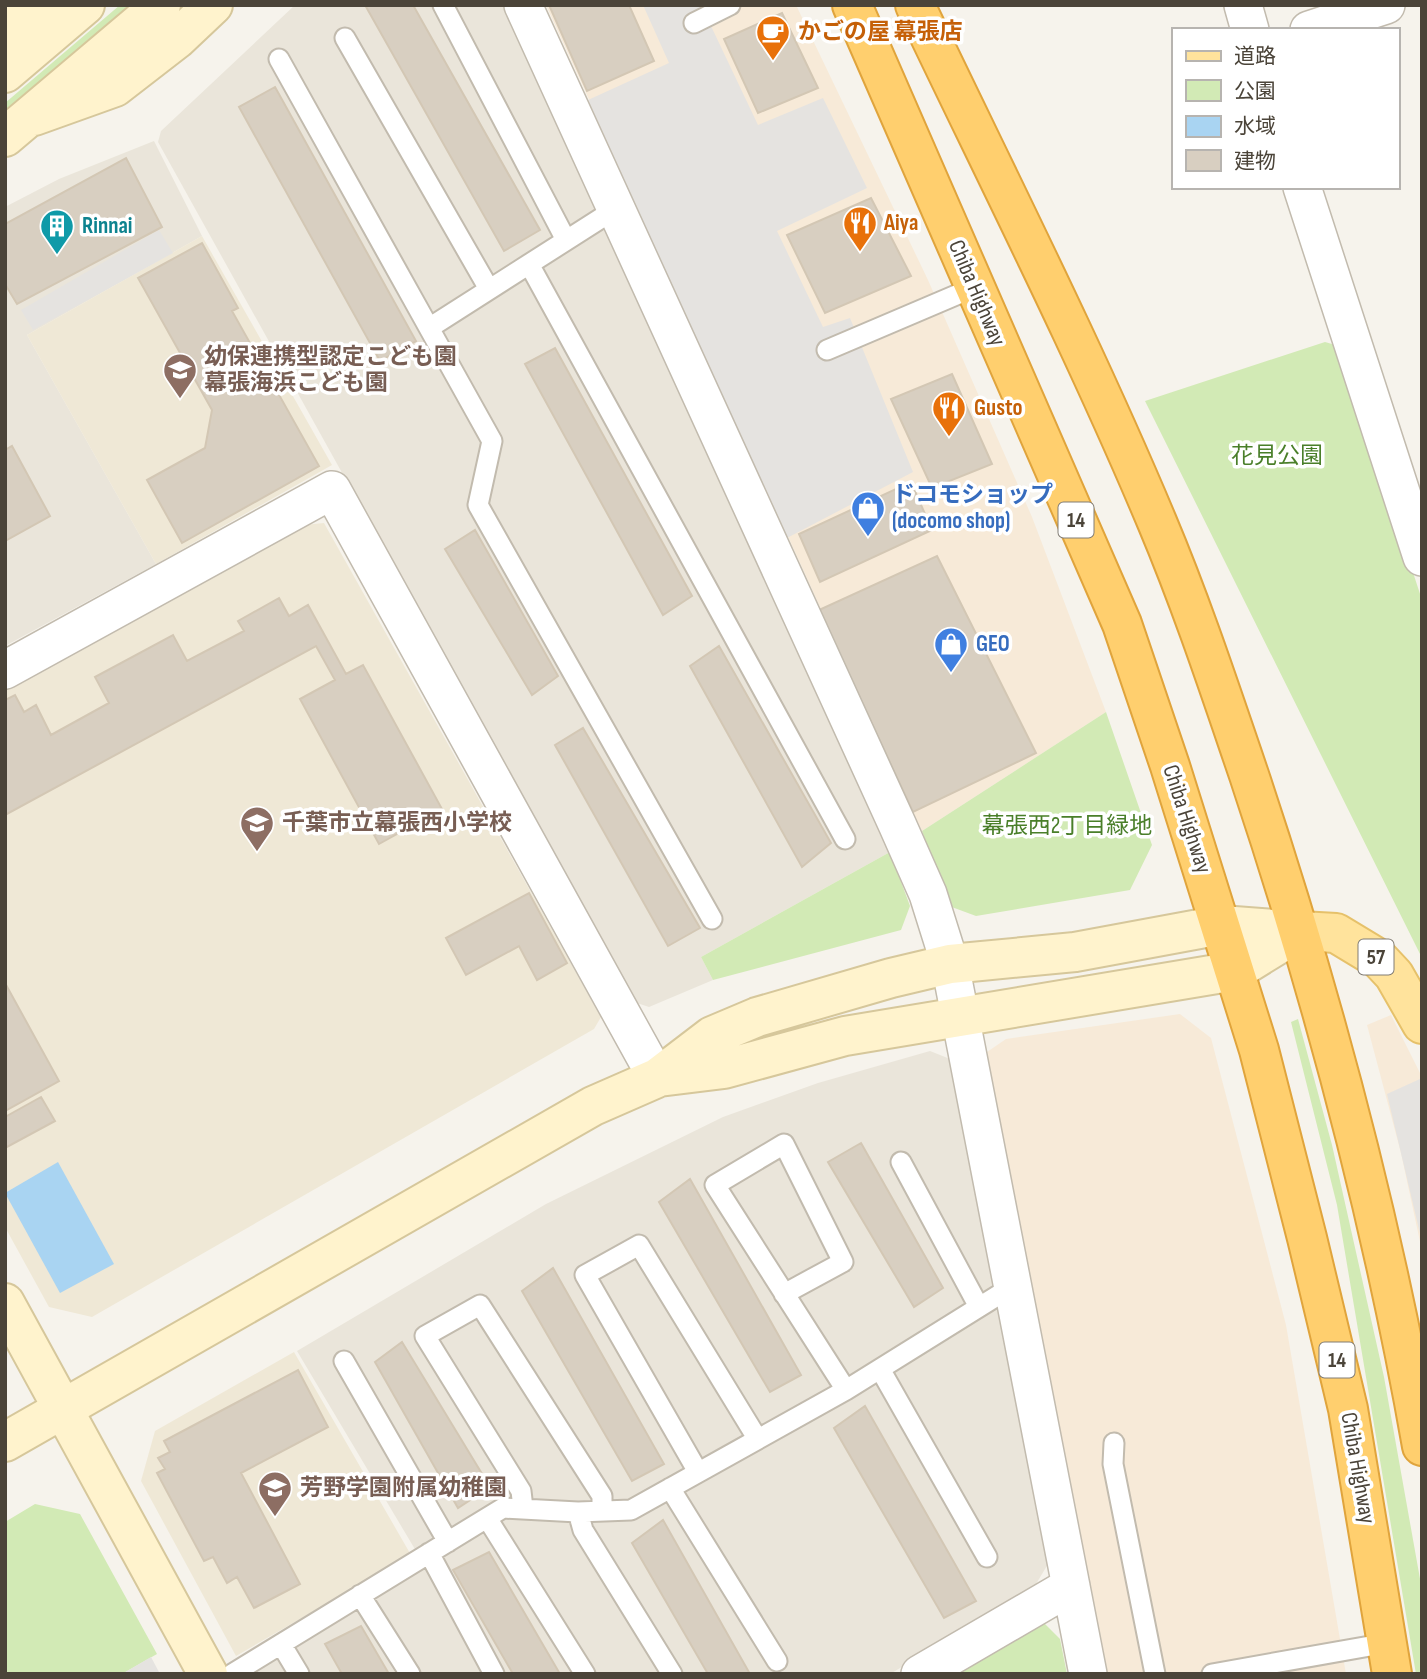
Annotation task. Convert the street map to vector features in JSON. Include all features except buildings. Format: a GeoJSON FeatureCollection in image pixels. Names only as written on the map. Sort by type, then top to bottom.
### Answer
{"type":"FeatureCollection","features":[{"type":"Feature","properties":{"kind":"highway","name":"Chiba Highway"},"geometry":{"type":"LineString","coordinates":[[852,5],[1122,624],[1235,971],[1297,1198],[1348,1409],[1390,1659]]}},
{"type":"Feature","properties":{"kind":"highway"},"geometry":{"type":"LineString","coordinates":[[915,5],[1106,405],[1157,522],[1214,673],[1300,931],[1414,1363],[1422,1446]]}},
{"type":"Feature","properties":{"kind":"main road","name":"57"},"geometry":{"type":"LineString","coordinates":[[1300,931],[1335,933],[1380,958],[1394,975],[1422,1024]]}},
{"type":"Feature","properties":{"kind":"street"},"geometry":{"type":"LineString","coordinates":[[5,73],[85,5]]}},
{"type":"Feature","properties":{"kind":"street"},"geometry":{"type":"LineString","coordinates":[[19,126],[115,87],[177,39],[213,5]]}},
{"type":"Feature","properties":{"kind":"street"},"geometry":{"type":"LineString","coordinates":[[523,5],[928,894],[950,964],[1088,1674]]}},
{"type":"Feature","properties":{"kind":"street"},"geometry":{"type":"LineString","coordinates":[[1242,5],[1249,28]]}},
{"type":"Feature","properties":{"kind":"street"},"geometry":{"type":"LineString","coordinates":[[1315,28],[1386,5]]}},
{"type":"Feature","properties":{"kind":"street"},"geometry":{"type":"LineString","coordinates":[[19,126],[158,9]]}},
{"type":"Feature","properties":{"kind":"street"},"geometry":{"type":"LineString","coordinates":[[1303,189],[1419,542]]}},
{"type":"Feature","properties":{"kind":"street"},"geometry":{"type":"LineString","coordinates":[[5,670],[332,490],[657,1078]]}},
{"type":"Feature","properties":{"kind":"street"},"geometry":{"type":"LineString","coordinates":[[5,1442],[593,1105],[657,1078],[712,1036],[757,1017],[891,978],[950,964],[1075,953],[1220,926],[1300,931]]}},
{"type":"Feature","properties":{"kind":"street"},"geometry":{"type":"LineString","coordinates":[[657,1078],[724,1069],[845,1036],[1235,971],[1300,931]]}},
{"type":"Feature","properties":{"kind":"street"},"geometry":{"type":"LineString","coordinates":[[5,1303],[212,1673]]}},
{"type":"Feature","properties":{"kind":"street"},"geometry":{"type":"LineString","coordinates":[[920,1674],[1071,1586]]}},
{"type":"Feature","properties":{"kind":"lane"},"geometry":{"type":"LineString","coordinates":[[443,5],[566,240]]}},
{"type":"Feature","properties":{"kind":"lane"},"geometry":{"type":"LineString","coordinates":[[694,23],[730,5]]}},
{"type":"Feature","properties":{"kind":"lane"},"geometry":{"type":"LineString","coordinates":[[345,38],[489,289]]}},
{"type":"Feature","properties":{"kind":"lane"},"geometry":{"type":"LineString","coordinates":[[279,59],[492,441],[478,505],[712,919]]}},
{"type":"Feature","properties":{"kind":"lane"},"geometry":{"type":"LineString","coordinates":[[429,328],[617,208]]}},
{"type":"Feature","properties":{"kind":"lane"},"geometry":{"type":"LineString","coordinates":[[529,264],[845,839]]}},
{"type":"Feature","properties":{"kind":"lane"},"geometry":{"type":"LineString","coordinates":[[827,350],[975,287]]}},
{"type":"Feature","properties":{"kind":"lane"},"geometry":{"type":"LineString","coordinates":[[785,1294],[844,1262],[784,1144],[715,1185],[846,1390]]}},
{"type":"Feature","properties":{"kind":"lane"},"geometry":{"type":"LineString","coordinates":[[901,1162],[979,1307]]}},
{"type":"Feature","properties":{"kind":"lane"},"geometry":{"type":"LineString","coordinates":[[698,1472],[585,1275],[639,1245],[757,1438]]}},
{"type":"Feature","properties":{"kind":"lane"},"geometry":{"type":"LineString","coordinates":[[212,1673],[281,1644],[503,1508],[578,1512],[631,1510],[846,1390],[1013,1286]]}},
{"type":"Feature","properties":{"kind":"lane"},"geometry":{"type":"LineString","coordinates":[[523,1508],[520,1491],[425,1336],[480,1305],[602,1496],[603,1511]]}},
{"type":"Feature","properties":{"kind":"lane"},"geometry":{"type":"LineString","coordinates":[[344,1362],[448,1542]]}},
{"type":"Feature","properties":{"kind":"lane"},"geometry":{"type":"LineString","coordinates":[[880,1369],[986,1557]]}},
{"type":"Feature","properties":{"kind":"lane"},"geometry":{"type":"LineString","coordinates":[[1114,1443],[1113,1464],[1155,1674]]}},
{"type":"Feature","properties":{"kind":"lane"},"geometry":{"type":"LineString","coordinates":[[670,1488],[777,1661]]}},
{"type":"Feature","properties":{"kind":"lane"},"geometry":{"type":"LineString","coordinates":[[578,1512],[583,1530],[672,1674]]}},
{"type":"Feature","properties":{"kind":"lane"},"geometry":{"type":"LineString","coordinates":[[487,1518],[584,1674]]}},
{"type":"Feature","properties":{"kind":"lane"},"geometry":{"type":"LineString","coordinates":[[429,1553],[495,1674]]}},
{"type":"Feature","properties":{"kind":"lane"},"geometry":{"type":"LineString","coordinates":[[360,1595],[410,1674]]}},
{"type":"Feature","properties":{"kind":"lane"},"geometry":{"type":"LineString","coordinates":[[281,1644],[299,1674]]}},
{"type":"Feature","properties":{"kind":"lane"},"geometry":{"type":"LineString","coordinates":[[1212,1674],[1390,1659]]}},
{"type":"Feature","properties":{"kind":"shaded area"},"geometry":{"type":"Polygon","coordinates":[[[295,5],[504,5],[890,852],[701,957],[713,980],[649,1007],[637,1003],[158,142],[161,131],[295,5]]]}},
{"type":"Feature","properties":{"kind":"shaded area"},"geometry":{"type":"Polygon","coordinates":[[[546,5],[796,5],[928,280],[1032,517],[1106,712],[922,831],[546,5]]]}},
{"type":"Feature","properties":{"kind":"shaded area"},"geometry":{"type":"Polygon","coordinates":[[[643,5],[701,5],[758,125],[823,98],[867,188],[777,231],[823,327],[850,318],[913,472],[785,539],[588,100],[669,63],[643,5]]]}},
{"type":"Feature","properties":{"kind":"shaded area"},"geometry":{"type":"Polygon","coordinates":[[[154,141],[202,236],[27,335],[156,564],[5,646],[5,207],[59,179],[154,141]]]}},
{"type":"Feature","properties":{"kind":"shaded area"},"geometry":{"type":"Polygon","coordinates":[[[159,230],[173,253],[33,330],[21,310],[159,230]]]}},
{"type":"Feature","properties":{"kind":"shaded area","name":"幼保連携型認定こども園 幕張海浜こども園"},"geometry":{"type":"Polygon","coordinates":[[[202,236],[332,465],[156,564],[27,335],[202,236]]]}},
{"type":"Feature","properties":{"kind":"shaded area","name":"千葉市立幕張西小学校"},"geometry":{"type":"Polygon","coordinates":[[[324,523],[601,1017],[594,1029],[92,1317],[49,1307],[5,1227],[5,690],[304,525],[324,523]]]}},
{"type":"Feature","properties":{"kind":"shaded area"},"geometry":{"type":"Polygon","coordinates":[[[1180,1014],[1211,1038],[1286,1325],[1346,1674],[1108,1674],[987,1052],[1006,1039],[1180,1014]]]}},
{"type":"Feature","properties":{"kind":"shaded area"},"geometry":{"type":"Polygon","coordinates":[[[1391,1015],[1422,1077],[1422,1251],[1401,1153],[1367,1025],[1391,1015]]]}},
{"type":"Feature","properties":{"kind":"shaded area"},"geometry":{"type":"Polygon","coordinates":[[[930,1051],[950,1059],[1048,1564],[1033,1589],[890,1674],[247,1674],[419,1556],[297,1351],[546,1204],[723,1117],[818,1083],[930,1051]]]}},
{"type":"Feature","properties":{"kind":"shaded area"},"geometry":{"type":"Polygon","coordinates":[[[1420,1079],[1422,1082],[1422,1242],[1387,1094],[1420,1079]]]}},
{"type":"Feature","properties":{"kind":"shaded area","name":"芳野学園附属幼稚園"},"geometry":{"type":"Polygon","coordinates":[[[294,1352],[411,1555],[236,1656],[141,1481],[155,1431],[294,1352]]]}},
{"type":"Feature","properties":{"kind":"shaded area"},"geometry":{"type":"Polygon","coordinates":[[[151,1657],[160,1674],[122,1674],[151,1657]]]}},
{"type":"Feature","properties":{"kind":"green space"},"geometry":{"type":"Polygon","coordinates":[[[120,5],[141,5],[5,119],[5,103],[120,5]]]}},
{"type":"Feature","properties":{"kind":"green space","name":"花見公園"},"geometry":{"type":"Polygon","coordinates":[[[1325,342],[1339,346],[1422,600],[1422,958],[1145,401],[1325,342]]]}},
{"type":"Feature","properties":{"kind":"green space","name":"幕張西2丁目緑地"},"geometry":{"type":"Polygon","coordinates":[[[1106,712],[1152,845],[1130,890],[976,916],[949,906],[922,831],[1106,712]]]}},
{"type":"Feature","properties":{"kind":"green space"},"geometry":{"type":"Polygon","coordinates":[[[890,852],[910,906],[901,930],[713,980],[701,957],[890,852]]]}},
{"type":"Feature","properties":{"kind":"green space"},"geometry":{"type":"Polygon","coordinates":[[[1298,1019],[1332,1145],[1384,1377],[1422,1590],[1422,1674],[1416,1674],[1337,1205],[1291,1022],[1298,1019]]]}},
{"type":"Feature","properties":{"kind":"green space"},"geometry":{"type":"Polygon","coordinates":[[[35,1504],[80,1514],[157,1654],[122,1674],[5,1674],[5,1522],[35,1504]]]}},
{"type":"Feature","properties":{"kind":"green space"},"geometry":{"type":"Polygon","coordinates":[[[1043,1622],[1060,1639],[1067,1674],[955,1674],[1043,1622]]]}},
{"type":"Feature","properties":{"kind":"water"},"geometry":{"type":"Polygon","coordinates":[[[58,1162],[114,1264],[60,1293],[5,1193],[58,1162]]]}},
{"type":"Feature","properties":{"kind":"place","name":"かごの屋 幕張店"},"geometry":{"type":"Point","coordinates":[773,62]}},
{"type":"Feature","properties":{"kind":"place","name":"Aiya"},"geometry":{"type":"Point","coordinates":[860,253]}},
{"type":"Feature","properties":{"kind":"place","name":"Rinnai"},"geometry":{"type":"Point","coordinates":[57,256]}},
{"type":"Feature","properties":{"kind":"place","name":"幼保連携型認定こども園 幕張海浜こども園"},"geometry":{"type":"Point","coordinates":[180,400]}},
{"type":"Feature","properties":{"kind":"place","name":"Gusto"},"geometry":{"type":"Point","coordinates":[949,438]}},
{"type":"Feature","properties":{"kind":"place","name":"ドコモショップ (docomo shop)"},"geometry":{"type":"Point","coordinates":[868,538]}},
{"type":"Feature","properties":{"kind":"place","name":"GEO"},"geometry":{"type":"Point","coordinates":[951,674]}},
{"type":"Feature","properties":{"kind":"place","name":"千葉市立幕張西小学校"},"geometry":{"type":"Point","coordinates":[257,853]}},
{"type":"Feature","properties":{"kind":"place","name":"芳野学園附属幼稚園"},"geometry":{"type":"Point","coordinates":[275,1518]}}]}
